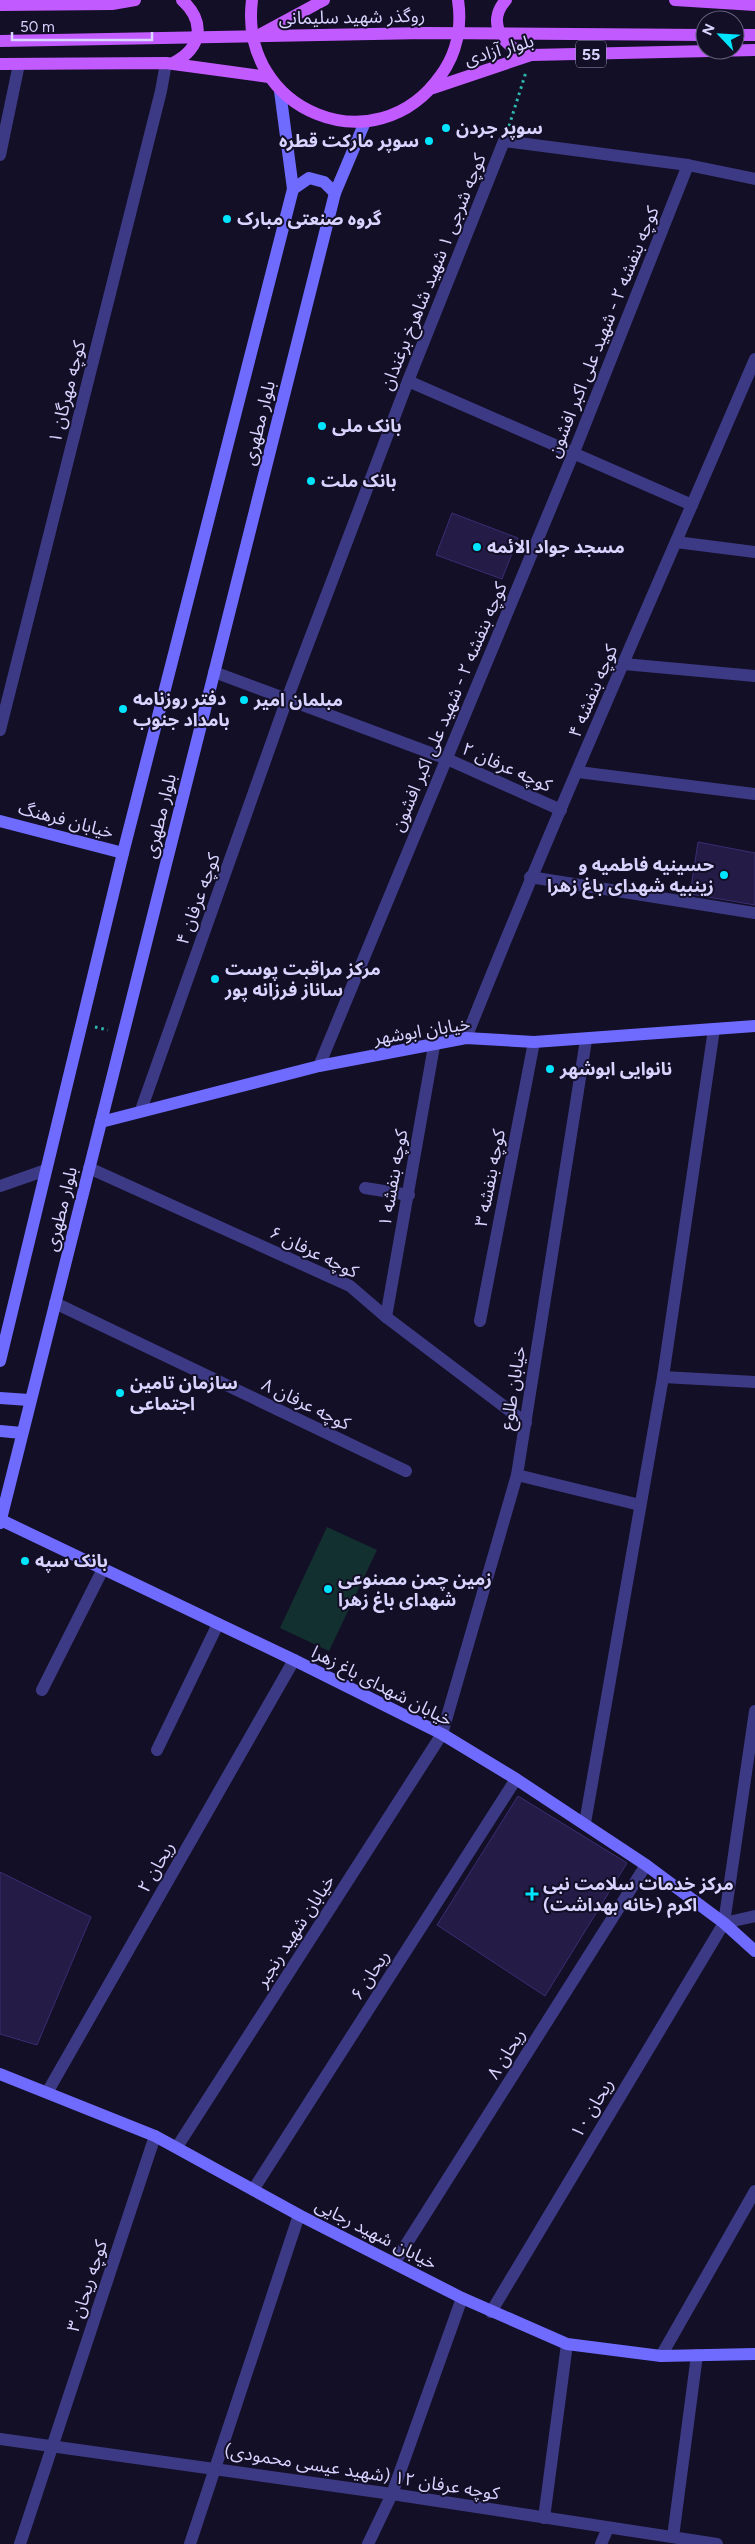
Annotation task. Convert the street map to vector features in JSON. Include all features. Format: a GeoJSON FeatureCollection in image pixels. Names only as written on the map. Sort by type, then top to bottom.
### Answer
{"type":"FeatureCollection","features":[{"type":"Feature","properties":{"kind":"main road"},"geometry":{"type":"LineString","coordinates":[[0,5],[112,4],[135,0]]}},
{"type":"Feature","properties":{"kind":"main road"},"geometry":{"type":"LineString","coordinates":[[170,63],[185,57],[193,47],[198,34],[197,21],[191,9],[182,0]]}},
{"type":"Feature","properties":{"kind":"main road","name":"55"},"geometry":{"type":"LineString","coordinates":[[252,0],[250,15],[252,37],[258,58],[269,77],[280,91],[298,106],[320,116],[342,122],[365,122],[398,113],[433,88],[448,66],[458,41],[460,14],[458,0]]}},
{"type":"Feature","properties":{"kind":"main road"},"geometry":{"type":"LineString","coordinates":[[259,35],[324,0]]}},
{"type":"Feature","properties":{"kind":"main road"},"geometry":{"type":"LineString","coordinates":[[506,0],[498,16],[499,30],[505,43],[517,52],[531,55]]}},
{"type":"Feature","properties":{"kind":"main road"},"geometry":{"type":"LineString","coordinates":[[675,0],[755,5]]}},
{"type":"Feature","properties":{"kind":"main road","name":"روگذر شهید سلیمانی"},"geometry":{"type":"LineString","coordinates":[[0,41],[425,33],[695,35]]}},
{"type":"Feature","properties":{"kind":"main road","name":"بلوار آزادی"},"geometry":{"type":"LineString","coordinates":[[433,88],[531,55],[755,50]]}},
{"type":"Feature","properties":{"kind":"main road"},"geometry":{"type":"LineString","coordinates":[[0,64],[170,63],[269,77]]}},
{"type":"Feature","properties":{"kind":"main road","name":"بلوار مطهری"},"geometry":{"type":"LineString","coordinates":[[0,1361],[123,854],[292,189],[280,91]]}},
{"type":"Feature","properties":{"kind":"main road","name":"بلوار مطهری"},"geometry":{"type":"LineString","coordinates":[[0,1522],[336,193],[365,122]]}},
{"type":"Feature","properties":{"kind":"main road"},"geometry":{"type":"LineString","coordinates":[[292,189],[309,178],[324,182],[336,193]]}},
{"type":"Feature","properties":{"kind":"main road","name":"خیابان فرهنگ"},"geometry":{"type":"LineString","coordinates":[[0,821],[123,854]]}},
{"type":"Feature","properties":{"kind":"main road","name":"خیابان ابوشهر"},"geometry":{"type":"LineString","coordinates":[[101,1122],[141,1110],[318,1066],[434,1046],[466,1038],[534,1042],[586,1040],[755,1026]]}},
{"type":"Feature","properties":{"kind":"main road"},"geometry":{"type":"LineString","coordinates":[[0,1398],[30,1400]]}},
{"type":"Feature","properties":{"kind":"main road"},"geometry":{"type":"LineString","coordinates":[[0,1431],[22,1433]]}},
{"type":"Feature","properties":{"kind":"main road","name":"خیابان شهدای باغ‌ زهرا"},"geometry":{"type":"LineString","coordinates":[[0,1522],[294,1660],[442,1734],[585,1823],[646,1865],[724,1923],[755,1951]]}},
{"type":"Feature","properties":{"kind":"main road","name":"خیابان شهید رجایی"},"geometry":{"type":"LineString","coordinates":[[1,2077],[48,2091],[155,2136],[299,2215],[395,2262],[462,2298],[567,2344],[662,2356],[755,2354]]}},
{"type":"Feature","properties":{"kind":"street","name":"کوچه مهرگان ۱"},"geometry":{"type":"LineString","coordinates":[[0,730],[170,63]]}},
{"type":"Feature","properties":{"kind":"street"},"geometry":{"type":"LineString","coordinates":[[0,155],[19,64]]}},
{"type":"Feature","properties":{"kind":"street"},"geometry":{"type":"LineString","coordinates":[[504,141],[688,165],[755,179]]}},
{"type":"Feature","properties":{"kind":"street","name":"کوچه شرجی ۱ شهید شاهرخ برغندان"},"geometry":{"type":"LineString","coordinates":[[287,699],[408,381],[504,141]]}},
{"type":"Feature","properties":{"kind":"street","name":"کوچه بنفشه ۲ - شهید علی اکبر افشون"},"geometry":{"type":"LineString","coordinates":[[318,1066],[574,452],[688,165]]}},
{"type":"Feature","properties":{"kind":"street","name":"کوچه بنفشه ۴"},"geometry":{"type":"LineString","coordinates":[[466,1038],[530,878],[578,772],[755,359]]}},
{"type":"Feature","properties":{"kind":"street"},"geometry":{"type":"LineString","coordinates":[[408,381],[692,505]]}},
{"type":"Feature","properties":{"kind":"street"},"geometry":{"type":"LineString","coordinates":[[676,542],[755,552]]}},
{"type":"Feature","properties":{"kind":"street"},"geometry":{"type":"LineString","coordinates":[[624,664],[755,676]]}},
{"type":"Feature","properties":{"kind":"street","name":"کوچه عرفان ۲"},"geometry":{"type":"LineString","coordinates":[[214,672],[446,759],[561,810]]}},
{"type":"Feature","properties":{"kind":"street","name":"کوچه عرفان ۴"},"geometry":{"type":"LineString","coordinates":[[141,1110],[287,699]]}},
{"type":"Feature","properties":{"kind":"street"},"geometry":{"type":"LineString","coordinates":[[578,772],[755,794]]}},
{"type":"Feature","properties":{"kind":"street"},"geometry":{"type":"LineString","coordinates":[[530,878],[755,913]]}},
{"type":"Feature","properties":{"kind":"street"},"geometry":{"type":"LineString","coordinates":[[585,1823],[663,1376],[714,1029]]}},
{"type":"Feature","properties":{"kind":"street","name":"خیابان طلوع"},"geometry":{"type":"LineString","coordinates":[[442,1734],[517,1475],[586,1040]]}},
{"type":"Feature","properties":{"kind":"street","name":"کوچه بنفشه ۳"},"geometry":{"type":"LineString","coordinates":[[480,1321],[534,1042]]}},
{"type":"Feature","properties":{"kind":"street","name":"کوچه بنفشه ۱"},"geometry":{"type":"LineString","coordinates":[[386,1317],[434,1046]]}},
{"type":"Feature","properties":{"kind":"street","name":"کوچه عرفان ۶"},"geometry":{"type":"LineString","coordinates":[[89,1168],[350,1286],[386,1317],[526,1423]]}},
{"type":"Feature","properties":{"kind":"street"},"geometry":{"type":"LineString","coordinates":[[0,1186],[46,1170]]}},
{"type":"Feature","properties":{"kind":"street"},"geometry":{"type":"LineString","coordinates":[[365,1188],[409,1195]]}},
{"type":"Feature","properties":{"kind":"street","name":"کوچه عرفان ۸"},"geometry":{"type":"LineString","coordinates":[[55,1303],[406,1471]]}},
{"type":"Feature","properties":{"kind":"street"},"geometry":{"type":"LineString","coordinates":[[663,1376],[755,1382]]}},
{"type":"Feature","properties":{"kind":"street"},"geometry":{"type":"LineString","coordinates":[[517,1475],[640,1505]]}},
{"type":"Feature","properties":{"kind":"street"},"geometry":{"type":"LineString","coordinates":[[42,1690],[103,1569]]}},
{"type":"Feature","properties":{"kind":"street"},"geometry":{"type":"LineString","coordinates":[[157,1750],[218,1624]]}},
{"type":"Feature","properties":{"kind":"street","name":"ریحان ۲"},"geometry":{"type":"LineString","coordinates":[[48,2091],[294,1660]]}},
{"type":"Feature","properties":{"kind":"street"},"geometry":{"type":"LineString","coordinates":[[755,1711],[724,1923],[755,1916]]}},
{"type":"Feature","properties":{"kind":"street","name":"خیابان شهید رنجبر"},"geometry":{"type":"LineString","coordinates":[[177,2147],[442,1734]]}},
{"type":"Feature","properties":{"kind":"street","name":"ریحان ۶"},"geometry":{"type":"LineString","coordinates":[[253,2190],[516,1780]]}},
{"type":"Feature","properties":{"kind":"street","name":"ریحان ۸"},"geometry":{"type":"LineString","coordinates":[[395,2262],[646,1865]]}},
{"type":"Feature","properties":{"kind":"street","name":"ریحان ۱۰"},"geometry":{"type":"LineString","coordinates":[[491,2312],[724,1923]]}},
{"type":"Feature","properties":{"kind":"street","name":"کوچه ریحان ۳"},"geometry":{"type":"LineString","coordinates":[[20,2544],[155,2136]]}},
{"type":"Feature","properties":{"kind":"street"},"geometry":{"type":"LineString","coordinates":[[662,2356],[755,2191]]}},
{"type":"Feature","properties":{"kind":"street"},"geometry":{"type":"LineString","coordinates":[[190,2544],[299,2215]]}},
{"type":"Feature","properties":{"kind":"street"},"geometry":{"type":"LineString","coordinates":[[368,2544],[392,2494],[462,2298]]}},
{"type":"Feature","properties":{"kind":"street"},"geometry":{"type":"LineString","coordinates":[[544,2518],[567,2344]]}},
{"type":"Feature","properties":{"kind":"street"},"geometry":{"type":"LineString","coordinates":[[673,2537],[697,2355]]}},
{"type":"Feature","properties":{"kind":"street","name":"کوچه عرفان ۱۲ (شهید عیسی محمودی)"},"geometry":{"type":"LineString","coordinates":[[0,2439],[215,2468],[673,2537],[698,2543],[718,2544]]}},
{"type":"Feature","properties":{"kind":"street"},"geometry":{"type":"LineString","coordinates":[[601,2544],[608,2528]]}},
{"type":"Feature","properties":{"kind":"path","name":"کوچه شرجی ۱ شهید شاهرخ برغندان"},"geometry":{"type":"LineString","coordinates":[[504,141],[523,82]]}},
{"type":"Feature","properties":{"kind":"path"},"geometry":{"type":"LineString","coordinates":[[82,1023],[123,1034]]}},
{"type":"Feature","properties":{"kind":"green space","name":"زمین چمن مصنوعی شهدای باغ زهرا"},"geometry":{"type":"Polygon","coordinates":[[[327,1527],[377,1550],[329,1651],[280,1628],[327,1527]]]}},
{"type":"Feature","properties":{"kind":"building","name":"مسجد جواد الائمه"},"geometry":{"type":"Polygon","coordinates":[[[452,513],[518,538],[502,579],[436,555],[452,513]]]}},
{"type":"Feature","properties":{"kind":"building","name":"حسینیه فاطمیه و زینبیه شهدای باغ زهرا"},"geometry":{"type":"Polygon","coordinates":[[[698,842],[755,853],[755,905],[690,894],[698,842]]]}},
{"type":"Feature","properties":{"kind":"building","name":"مرکز خدمات سلامت نبی اکرم (خانه بهداشت)"},"geometry":{"type":"Polygon","coordinates":[[[518,1796],[627,1863],[545,1996],[437,1925],[518,1796]]]}},
{"type":"Feature","properties":{"kind":"building"},"geometry":{"type":"Polygon","coordinates":[[[0,1872],[91,1917],[37,2045],[0,2034],[0,1872]]]}},
{"type":"Feature","properties":{"kind":"place","name":"سوپر جردن"},"geometry":{"type":"Point","coordinates":[446,128]}},
{"type":"Feature","properties":{"kind":"place","name":"سوپر مارکت قطره"},"geometry":{"type":"Point","coordinates":[429,141]}},
{"type":"Feature","properties":{"kind":"place","name":"گروه صنعتی مبارک"},"geometry":{"type":"Point","coordinates":[227,219]}},
{"type":"Feature","properties":{"kind":"place","name":"بانک ملی"},"geometry":{"type":"Point","coordinates":[322,426]}},
{"type":"Feature","properties":{"kind":"place","name":"بانک ملت"},"geometry":{"type":"Point","coordinates":[311,481]}},
{"type":"Feature","properties":{"kind":"place","name":"مسجد جواد الائمه"},"geometry":{"type":"Point","coordinates":[477,547]}},
{"type":"Feature","properties":{"kind":"place","name":"مبلمان امیر"},"geometry":{"type":"Point","coordinates":[244,700]}},
{"type":"Feature","properties":{"kind":"place","name":"دفتر روزنامه بامداد جنوب"},"geometry":{"type":"Point","coordinates":[123,709]}},
{"type":"Feature","properties":{"kind":"place","name":"حسینیه فاطمیه و زینبیه شهدای باغ زهرا"},"geometry":{"type":"Point","coordinates":[724,875]}},
{"type":"Feature","properties":{"kind":"place","name":"مرکز مراقبت پوست ساناز فرزانه پور"},"geometry":{"type":"Point","coordinates":[215,979]}},
{"type":"Feature","properties":{"kind":"place","name":"نانوایی ابوشهر"},"geometry":{"type":"Point","coordinates":[550,1069]}},
{"type":"Feature","properties":{"kind":"place","name":"سازمان تامین اجتماعی"},"geometry":{"type":"Point","coordinates":[120,1393]}},
{"type":"Feature","properties":{"kind":"place","name":"بانک سپه"},"geometry":{"type":"Point","coordinates":[25,1561]}},
{"type":"Feature","properties":{"kind":"place","name":"زمین چمن مصنوعی شهدای باغ زهرا"},"geometry":{"type":"Point","coordinates":[328,1589]}},
{"type":"Feature","properties":{"kind":"place","name":"مرکز خدمات سلامت نبی اکرم (خانه بهداشت)"},"geometry":{"type":"Point","coordinates":[532,1894]}}]}
